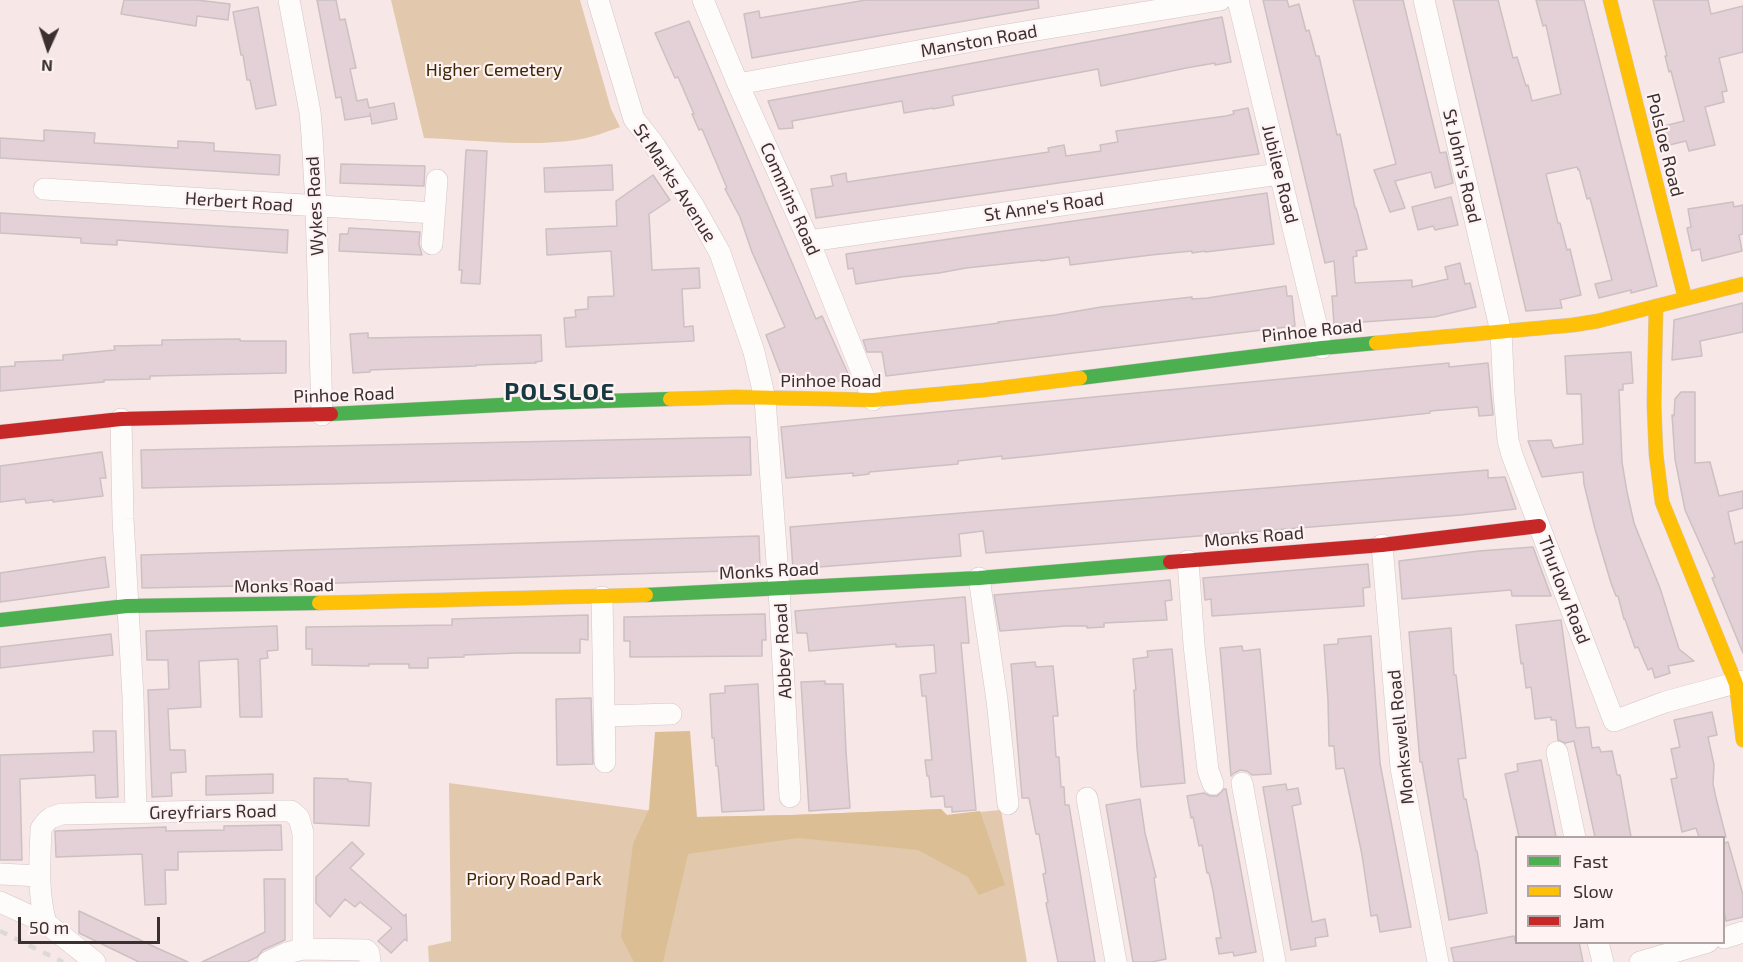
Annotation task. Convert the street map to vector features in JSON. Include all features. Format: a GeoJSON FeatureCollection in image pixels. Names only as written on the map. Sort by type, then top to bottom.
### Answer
{"type":"FeatureCollection","features":[{"type":"Feature","properties":{"kind":"street","name":"Wykes Road"},"geometry":{"type":"LineString","coordinates":[[289,0],[310,112],[316,206],[322,415]]}},
{"type":"Feature","properties":{"kind":"street","name":"St Marks Avenue"},"geometry":{"type":"LineString","coordinates":[[598,0],[634,119],[653,143],[693,205],[720,253],[754,352],[765,399]]}},
{"type":"Feature","properties":{"kind":"street","name":"Commins Road"},"geometry":{"type":"LineString","coordinates":[[703,0],[809,241],[873,400]]}},
{"type":"Feature","properties":{"kind":"street","name":"Manston Road"},"geometry":{"type":"LineString","coordinates":[[738,84],[994,37],[1220,0]]}},
{"type":"Feature","properties":{"kind":"street","name":"Jubilee Road"},"geometry":{"type":"LineString","coordinates":[[1238,0],[1322,348]]}},
{"type":"Feature","properties":{"kind":"street","name":"St John's Road"},"geometry":{"type":"LineString","coordinates":[[1424,0],[1501,332]]}},
{"type":"Feature","properties":{"kind":"street","name":"Polsloe Road"},"geometry":{"type":"LineString","coordinates":[[1610,0],[1685,298]]}},
{"type":"Feature","properties":{"kind":"street","name":"St Anne's Road"},"geometry":{"type":"LineString","coordinates":[[809,241],[1279,174]]}},
{"type":"Feature","properties":{"kind":"street"},"geometry":{"type":"LineString","coordinates":[[432,244],[437,180]]}},
{"type":"Feature","properties":{"kind":"street","name":"Herbert Road"},"geometry":{"type":"LineString","coordinates":[[44,189],[434,213]]}},
{"type":"Feature","properties":{"kind":"street","name":"Pinhoe Road"},"geometry":{"type":"LineString","coordinates":[[0,432],[121,419],[322,415],[736,397],[873,400],[984,390],[1322,348],[1598,321],[1743,284]]}},
{"type":"Feature","properties":{"kind":"street"},"geometry":{"type":"LineString","coordinates":[[1656,306],[1656,428],[1662,502],[1740,682],[1743,740]]}},
{"type":"Feature","properties":{"kind":"street","name":"Thurlow Road"},"geometry":{"type":"LineString","coordinates":[[1501,332],[1508,440],[1512,455],[1614,721],[1665,702],[1740,682]]}},
{"type":"Feature","properties":{"kind":"street","name":"Abbey Road"},"geometry":{"type":"LineString","coordinates":[[765,399],[779,589],[790,796]]}},
{"type":"Feature","properties":{"kind":"street","name":"Greyfriars Road"},"geometry":{"type":"LineString","coordinates":[[121,419],[123,519],[133,697],[136,813]]}},
{"type":"Feature","properties":{"kind":"street","name":"Monks Road"},"geometry":{"type":"LineString","coordinates":[[0,620],[127,606],[602,597],[979,578],[1382,545],[1539,526]]}},
{"type":"Feature","properties":{"kind":"street","name":"Monkswell Road"},"geometry":{"type":"LineString","coordinates":[[1382,545],[1401,768],[1438,962]]}},
{"type":"Feature","properties":{"kind":"street"},"geometry":{"type":"LineString","coordinates":[[1188,561],[1195,656],[1208,770],[1213,784]]}},
{"type":"Feature","properties":{"kind":"street"},"geometry":{"type":"LineString","coordinates":[[979,578],[1008,804]]}},
{"type":"Feature","properties":{"kind":"street"},"geometry":{"type":"LineString","coordinates":[[602,597],[605,762]]}},
{"type":"Feature","properties":{"kind":"street"},"geometry":{"type":"LineString","coordinates":[[605,716],[671,714]]}},
{"type":"Feature","properties":{"kind":"street"},"geometry":{"type":"LineString","coordinates":[[1557,752],[1575,836]]}},
{"type":"Feature","properties":{"kind":"street"},"geometry":{"type":"LineString","coordinates":[[1242,783],[1275,962]]}},
{"type":"Feature","properties":{"kind":"street"},"geometry":{"type":"LineString","coordinates":[[1087,798],[1116,962]]}},
{"type":"Feature","properties":{"kind":"street","name":"Greyfriars Road"},"geometry":{"type":"LineString","coordinates":[[46,923],[39,876],[41,829],[46,820],[62,814],[291,811],[299,818],[303,832],[303,949]]}},
{"type":"Feature","properties":{"kind":"street"},"geometry":{"type":"LineString","coordinates":[[0,874],[39,876]]}},
{"type":"Feature","properties":{"kind":"street"},"geometry":{"type":"LineString","coordinates":[[0,902],[46,923],[95,962]]}},
{"type":"Feature","properties":{"kind":"street"},"geometry":{"type":"LineString","coordinates":[[1725,938],[1743,932]]}},
{"type":"Feature","properties":{"kind":"street"},"geometry":{"type":"LineString","coordinates":[[1598,944],[1603,962]]}},
{"type":"Feature","properties":{"kind":"street"},"geometry":{"type":"LineString","coordinates":[[1640,962],[1701,944]]}},
{"type":"Feature","properties":{"kind":"street"},"geometry":{"type":"LineString","coordinates":[[268,962],[287,953],[303,949],[366,950],[369,953],[370,962]]}},
{"type":"Feature","properties":{"kind":"green space","name":"Higher Cemetery"},"geometry":{"type":"Polygon","coordinates":[[[391,0],[580,0],[611,109],[620,127],[587,138],[558,142],[520,143],[424,138],[391,0]]]}},
{"type":"Feature","properties":{"kind":"green space","name":"Priory Road Park"},"geometry":{"type":"Polygon","coordinates":[[[449,783],[696,817],[941,809],[947,815],[1001,810],[1027,962],[429,962],[428,946],[451,941],[449,783]]]}},
{"type":"Feature","properties":{"kind":"shaded area"},"geometry":{"type":"Polygon","coordinates":[[[690,731],[697,817],[941,809],[947,815],[980,811],[1005,885],[979,895],[968,877],[918,850],[798,838],[688,854],[663,962],[634,962],[621,937],[633,844],[649,809],[655,732],[690,731]]]}},
{"type":"Feature","properties":{"kind":"building"},"geometry":{"type":"Polygon","coordinates":[[[124,0],[197,0],[230,4],[228,20],[197,16],[196,26],[121,14],[124,0]]]}},
{"type":"Feature","properties":{"kind":"building"},"geometry":{"type":"Polygon","coordinates":[[[317,0],[336,0],[340,20],[345,19],[356,68],[350,69],[357,101],[367,99],[369,108],[394,103],[397,119],[372,124],[370,113],[370,116],[345,120],[341,97],[336,98],[317,0]]]}},
{"type":"Feature","properties":{"kind":"building"},"geometry":{"type":"Polygon","coordinates":[[[866,0],[1038,0],[1039,8],[752,58],[744,14],[759,11],[760,18],[866,0]]]}},
{"type":"Feature","properties":{"kind":"building"},"geometry":{"type":"Polygon","coordinates":[[[1263,0],[1287,0],[1289,7],[1299,4],[1306,31],[1309,30],[1316,56],[1319,56],[1367,249],[1356,251],[1357,256],[1353,257],[1355,283],[1412,280],[1412,287],[1448,279],[1445,267],[1460,263],[1465,284],[1470,283],[1476,307],[1434,317],[1334,324],[1332,296],[1337,296],[1334,261],[1325,263],[1263,0]]]}},
{"type":"Feature","properties":{"kind":"building"},"geometry":{"type":"Polygon","coordinates":[[[1353,0],[1403,0],[1440,153],[1446,152],[1453,183],[1435,188],[1431,172],[1395,181],[1405,208],[1390,212],[1374,170],[1396,164],[1353,0]]]}},
{"type":"Feature","properties":{"kind":"building"},"geometry":{"type":"Polygon","coordinates":[[[1453,0],[1498,0],[1513,58],[1517,57],[1532,101],[1561,94],[1546,25],[1543,26],[1536,0],[1584,0],[1657,286],[1599,298],[1595,284],[1612,280],[1590,198],[1587,199],[1577,167],[1546,174],[1558,223],[1560,223],[1567,250],[1570,249],[1581,295],[1560,300],[1562,308],[1526,311],[1453,0]]]}},
{"type":"Feature","properties":{"kind":"building"},"geometry":{"type":"Polygon","coordinates":[[[1653,0],[1708,0],[1711,14],[1743,6],[1743,52],[1719,58],[1727,91],[1722,92],[1724,102],[1705,107],[1715,145],[1689,151],[1686,141],[1665,146],[1660,127],[1684,121],[1671,71],[1669,72],[1653,0]]]}},
{"type":"Feature","properties":{"kind":"building"},"geometry":{"type":"Polygon","coordinates":[[[258,7],[276,105],[256,109],[250,80],[247,80],[243,55],[241,55],[233,12],[258,7]]]}},
{"type":"Feature","properties":{"kind":"building"},"geometry":{"type":"Polygon","coordinates":[[[1222,17],[1231,62],[1215,65],[1215,63],[1186,68],[1101,86],[1098,69],[952,96],[954,105],[904,113],[902,101],[792,121],[793,128],[779,129],[768,101],[1222,17]]]}},
{"type":"Feature","properties":{"kind":"building"},"geometry":{"type":"Polygon","coordinates":[[[689,21],[816,319],[822,316],[850,378],[843,381],[783,380],[766,335],[785,327],[752,252],[740,217],[725,189],[727,188],[702,129],[699,130],[678,77],[675,78],[655,33],[689,21]]]}},
{"type":"Feature","properties":{"kind":"building"},"geometry":{"type":"Polygon","coordinates":[[[1248,108],[1259,154],[816,218],[811,189],[833,186],[831,176],[846,173],[847,182],[1049,152],[1048,148],[1064,145],[1066,156],[1101,151],[1100,145],[1118,142],[1116,131],[1226,116],[1234,114],[1233,111],[1248,108]]]}},
{"type":"Feature","properties":{"kind":"building"},"geometry":{"type":"Polygon","coordinates":[[[44,130],[95,133],[94,143],[178,148],[178,141],[214,143],[214,151],[280,155],[279,175],[0,158],[0,138],[44,141],[44,130]]]}},
{"type":"Feature","properties":{"kind":"building"},"geometry":{"type":"Polygon","coordinates":[[[466,150],[487,151],[480,284],[461,283],[462,270],[459,270],[466,150]]]}},
{"type":"Feature","properties":{"kind":"building"},"geometry":{"type":"Polygon","coordinates":[[[341,164],[425,166],[424,186],[340,183],[341,164]]]}},
{"type":"Feature","properties":{"kind":"building"},"geometry":{"type":"Polygon","coordinates":[[[612,165],[613,190],[545,192],[544,168],[612,165]]]}},
{"type":"Feature","properties":{"kind":"building"},"geometry":{"type":"Polygon","coordinates":[[[653,175],[670,200],[649,214],[652,270],[699,268],[700,288],[682,289],[684,327],[693,326],[694,341],[566,347],[564,318],[576,317],[575,310],[588,309],[588,297],[614,296],[611,251],[547,255],[546,229],[617,226],[616,201],[653,175]]]}},
{"type":"Feature","properties":{"kind":"building"},"geometry":{"type":"Polygon","coordinates":[[[1267,193],[1274,244],[1070,265],[1069,257],[966,268],[856,284],[853,268],[848,269],[846,254],[1267,193]]]}},
{"type":"Feature","properties":{"kind":"building"},"geometry":{"type":"Polygon","coordinates":[[[1451,197],[1458,225],[1435,230],[1433,226],[1418,230],[1412,207],[1451,197]]]}},
{"type":"Feature","properties":{"kind":"building"},"geometry":{"type":"Polygon","coordinates":[[[1733,202],[1734,207],[1743,205],[1743,234],[1739,235],[1742,251],[1702,261],[1700,249],[1692,251],[1687,228],[1691,227],[1688,209],[1733,202]]]}},
{"type":"Feature","properties":{"kind":"building"},"geometry":{"type":"Polygon","coordinates":[[[0,213],[288,230],[287,253],[117,240],[117,245],[81,243],[81,238],[0,233],[0,213]]]}},
{"type":"Feature","properties":{"kind":"building"},"geometry":{"type":"Polygon","coordinates":[[[349,228],[420,232],[419,244],[422,255],[339,251],[340,234],[348,234],[349,228]]]}},
{"type":"Feature","properties":{"kind":"building"},"geometry":{"type":"Polygon","coordinates":[[[1286,286],[1287,296],[1292,296],[1295,326],[886,376],[882,352],[867,352],[863,340],[999,323],[1101,307],[1192,297],[1192,299],[1207,298],[1286,286]]]}},
{"type":"Feature","properties":{"kind":"building"},"geometry":{"type":"Polygon","coordinates":[[[1743,303],[1743,332],[1700,341],[1702,356],[1672,360],[1674,320],[1743,303]]]}},
{"type":"Feature","properties":{"kind":"building"},"geometry":{"type":"Polygon","coordinates":[[[368,333],[368,338],[541,335],[542,361],[370,370],[370,372],[353,373],[350,334],[368,333]]]}},
{"type":"Feature","properties":{"kind":"building"},"geometry":{"type":"Polygon","coordinates":[[[240,339],[240,341],[286,341],[286,373],[150,376],[150,379],[104,380],[104,382],[0,391],[0,367],[15,366],[15,362],[63,360],[63,355],[115,350],[114,346],[162,345],[162,340],[240,339]]]}},
{"type":"Feature","properties":{"kind":"building"},"geometry":{"type":"Polygon","coordinates":[[[1631,352],[1633,383],[1623,384],[1623,390],[1619,390],[1622,462],[1627,492],[1634,523],[1660,588],[1679,649],[1694,661],[1668,666],[1670,673],[1655,678],[1652,668],[1648,670],[1638,647],[1635,648],[1618,596],[1611,583],[1595,529],[1583,472],[1542,477],[1528,441],[1551,440],[1554,448],[1583,444],[1581,394],[1567,394],[1565,356],[1631,352]]]}},
{"type":"Feature","properties":{"kind":"building"},"geometry":{"type":"Polygon","coordinates":[[[1449,363],[1449,367],[1488,363],[1493,415],[1479,416],[1478,407],[1430,411],[1430,413],[1032,456],[1002,459],[1002,456],[958,461],[958,464],[869,472],[869,474],[853,476],[853,473],[786,478],[781,427],[1449,363]]]}},
{"type":"Feature","properties":{"kind":"building"},"geometry":{"type":"Polygon","coordinates":[[[1681,392],[1695,392],[1695,463],[1710,462],[1719,496],[1743,491],[1743,508],[1728,512],[1735,544],[1743,541],[1743,653],[1712,578],[1715,577],[1685,510],[1675,459],[1672,415],[1674,416],[1675,399],[1681,392]]]}},
{"type":"Feature","properties":{"kind":"building"},"geometry":{"type":"Polygon","coordinates":[[[750,437],[751,475],[142,488],[141,450],[750,437]]]}},
{"type":"Feature","properties":{"kind":"building"},"geometry":{"type":"Polygon","coordinates":[[[102,452],[106,478],[100,478],[103,496],[53,502],[53,500],[26,503],[25,499],[0,502],[0,466],[102,452]]]}},
{"type":"Feature","properties":{"kind":"building"},"geometry":{"type":"Polygon","coordinates":[[[1488,470],[1488,478],[1505,477],[1516,509],[986,553],[983,531],[959,534],[961,556],[793,569],[790,527],[1488,470]]]}},
{"type":"Feature","properties":{"kind":"building"},"geometry":{"type":"Polygon","coordinates":[[[759,536],[760,570],[142,588],[141,555],[759,536]]]}},
{"type":"Feature","properties":{"kind":"building"},"geometry":{"type":"Polygon","coordinates":[[[1533,547],[1551,596],[1512,596],[1511,590],[1402,599],[1399,561],[1533,547]]]}},
{"type":"Feature","properties":{"kind":"building"},"geometry":{"type":"Polygon","coordinates":[[[105,557],[109,587],[0,602],[0,573],[105,557]]]}},
{"type":"Feature","properties":{"kind":"building"},"geometry":{"type":"Polygon","coordinates":[[[1368,564],[1370,587],[1363,588],[1364,606],[1212,616],[1211,599],[1205,600],[1203,578],[1368,564]]]}},
{"type":"Feature","properties":{"kind":"building"},"geometry":{"type":"Polygon","coordinates":[[[1170,580],[1172,600],[1165,601],[1167,620],[1104,623],[1104,627],[1066,626],[1000,631],[994,595],[1170,580]]]}},
{"type":"Feature","properties":{"kind":"building"},"geometry":{"type":"Polygon","coordinates":[[[965,597],[969,643],[961,643],[976,810],[952,812],[952,807],[945,807],[944,796],[931,797],[925,760],[932,760],[926,696],[922,696],[920,675],[936,673],[934,645],[896,647],[896,644],[809,651],[807,633],[797,633],[795,611],[965,597]]]}},
{"type":"Feature","properties":{"kind":"building"},"geometry":{"type":"Polygon","coordinates":[[[765,614],[766,640],[762,640],[762,656],[630,657],[630,641],[624,641],[624,617],[765,614]]]}},
{"type":"Feature","properties":{"kind":"building"},"geometry":{"type":"Polygon","coordinates":[[[588,615],[588,640],[580,639],[580,653],[518,653],[428,658],[428,668],[409,668],[409,664],[312,665],[312,649],[306,649],[306,627],[452,625],[452,619],[588,615]]]}},
{"type":"Feature","properties":{"kind":"building"},"geometry":{"type":"Polygon","coordinates":[[[1561,620],[1576,728],[1589,727],[1592,748],[1599,747],[1601,752],[1612,751],[1617,775],[1620,775],[1631,836],[1595,836],[1574,741],[1565,743],[1558,740],[1556,720],[1551,720],[1551,717],[1535,719],[1531,687],[1526,688],[1523,663],[1521,664],[1516,625],[1561,620]]]}},
{"type":"Feature","properties":{"kind":"building"},"geometry":{"type":"Polygon","coordinates":[[[277,626],[278,650],[267,651],[268,658],[260,659],[262,717],[240,717],[238,659],[199,661],[201,707],[168,709],[170,750],[185,750],[186,772],[171,773],[172,796],[152,797],[148,690],[169,689],[168,660],[147,660],[146,631],[277,626]]]}},
{"type":"Feature","properties":{"kind":"building"},"geometry":{"type":"Polygon","coordinates":[[[1451,628],[1454,675],[1456,675],[1466,758],[1458,759],[1487,913],[1449,920],[1422,762],[1420,762],[1409,632],[1451,628]]]}},
{"type":"Feature","properties":{"kind":"building"},"geometry":{"type":"Polygon","coordinates":[[[111,634],[113,655],[0,668],[0,647],[111,634]]]}},
{"type":"Feature","properties":{"kind":"building"},"geometry":{"type":"Polygon","coordinates":[[[1371,636],[1380,763],[1411,927],[1380,932],[1377,915],[1371,916],[1362,855],[1344,768],[1336,769],[1334,746],[1329,746],[1324,645],[1338,644],[1338,639],[1371,636]]]}},
{"type":"Feature","properties":{"kind":"building"},"geometry":{"type":"Polygon","coordinates":[[[1242,646],[1243,651],[1260,649],[1271,774],[1252,775],[1240,770],[1231,776],[1220,648],[1242,646]]]}},
{"type":"Feature","properties":{"kind":"building"},"geometry":{"type":"Polygon","coordinates":[[[1172,649],[1185,783],[1141,787],[1133,659],[1148,657],[1147,651],[1172,649]]]}},
{"type":"Feature","properties":{"kind":"building"},"geometry":{"type":"Polygon","coordinates":[[[1035,662],[1036,667],[1053,666],[1058,716],[1053,716],[1056,757],[1059,757],[1065,805],[1069,805],[1095,962],[1058,962],[1046,903],[1048,902],[1043,874],[1046,873],[1039,834],[1036,834],[1029,798],[1022,798],[1011,664],[1035,662]]]}},
{"type":"Feature","properties":{"kind":"building"},"geometry":{"type":"Polygon","coordinates":[[[825,681],[825,684],[843,684],[850,808],[809,811],[801,682],[825,681]]]}},
{"type":"Feature","properties":{"kind":"building"},"geometry":{"type":"Polygon","coordinates":[[[758,684],[764,810],[722,812],[718,766],[716,766],[714,738],[712,738],[710,694],[725,693],[725,686],[758,684]]]}},
{"type":"Feature","properties":{"kind":"building"},"geometry":{"type":"Polygon","coordinates":[[[591,698],[593,764],[557,765],[556,699],[591,698]]]}},
{"type":"Feature","properties":{"kind":"building"},"geometry":{"type":"Polygon","coordinates":[[[1712,712],[1717,735],[1708,737],[1714,765],[1713,784],[1726,837],[1699,836],[1696,828],[1682,832],[1671,779],[1677,778],[1671,749],[1680,747],[1674,720],[1712,712]]]}},
{"type":"Feature","properties":{"kind":"building"},"geometry":{"type":"Polygon","coordinates":[[[93,731],[116,731],[118,797],[96,798],[95,775],[20,779],[22,860],[0,860],[0,755],[94,752],[93,731]]]}},
{"type":"Feature","properties":{"kind":"building"},"geometry":{"type":"Polygon","coordinates":[[[1541,760],[1556,836],[1519,836],[1505,774],[1518,771],[1517,764],[1541,760]]]}},
{"type":"Feature","properties":{"kind":"building"},"geometry":{"type":"Polygon","coordinates":[[[273,774],[273,793],[206,795],[206,776],[273,774]]]}},
{"type":"Feature","properties":{"kind":"building"},"geometry":{"type":"Polygon","coordinates":[[[314,778],[348,779],[348,781],[371,783],[369,826],[314,823],[314,778]]]}},
{"type":"Feature","properties":{"kind":"building"},"geometry":{"type":"Polygon","coordinates":[[[1286,784],[1287,790],[1298,788],[1301,804],[1292,806],[1312,922],[1325,919],[1328,936],[1315,938],[1316,946],[1291,950],[1263,787],[1286,784]]]}},
{"type":"Feature","properties":{"kind":"building"},"geometry":{"type":"Polygon","coordinates":[[[1226,789],[1256,952],[1234,956],[1233,952],[1219,954],[1216,938],[1221,938],[1213,891],[1202,845],[1199,846],[1193,817],[1191,818],[1187,796],[1204,793],[1217,796],[1226,789]]]}},
{"type":"Feature","properties":{"kind":"building"},"geometry":{"type":"Polygon","coordinates":[[[1140,799],[1145,833],[1156,877],[1154,878],[1166,959],[1152,962],[1133,962],[1106,805],[1140,799]]]}},
{"type":"Feature","properties":{"kind":"building"},"geometry":{"type":"Polygon","coordinates":[[[281,825],[282,850],[178,852],[178,870],[165,870],[166,904],[145,905],[142,854],[56,857],[55,831],[166,827],[166,831],[224,830],[224,826],[281,825]]]}},
{"type":"Feature","properties":{"kind":"building"},"geometry":{"type":"Polygon","coordinates":[[[352,842],[364,854],[350,868],[404,916],[406,914],[407,941],[405,939],[391,953],[378,941],[392,928],[360,902],[355,907],[345,899],[330,917],[316,903],[316,877],[352,842]]]}},
{"type":"Feature","properties":{"kind":"building"},"geometry":{"type":"Polygon","coordinates":[[[1728,842],[1743,895],[1743,917],[1726,921],[1725,916],[1725,843],[1728,842]]]}},
{"type":"Feature","properties":{"kind":"building"},"geometry":{"type":"Polygon","coordinates":[[[264,879],[285,879],[285,940],[263,950],[257,957],[247,962],[202,962],[265,932],[264,879]]]}},
{"type":"Feature","properties":{"kind":"building"},"geometry":{"type":"Polygon","coordinates":[[[79,911],[188,962],[139,962],[79,933],[79,911]]]}},
{"type":"Feature","properties":{"kind":"building"},"geometry":{"type":"Polygon","coordinates":[[[1514,936],[1515,944],[1579,944],[1583,962],[1454,962],[1451,948],[1514,936]]]}},
{"type":"Feature","properties":{"kind":"railway"},"geometry":{"type":"LineString","coordinates":[[0,931],[63,962]]}},
{"type":"Feature","properties":{"kind":"traffic: fast"},"geometry":{"type":"LineString","coordinates":[[1080,378],[1376,343]]}},
{"type":"Feature","properties":{"kind":"traffic: fast"},"geometry":{"type":"LineString","coordinates":[[331,414],[538,403],[670,399]]}},
{"type":"Feature","properties":{"kind":"traffic: fast"},"geometry":{"type":"LineString","coordinates":[[646,595],[979,578],[1170,562]]}},
{"type":"Feature","properties":{"kind":"traffic: fast"},"geometry":{"type":"LineString","coordinates":[[0,620],[127,606],[319,603]]}},
{"type":"Feature","properties":{"kind":"traffic: slow"},"geometry":{"type":"LineString","coordinates":[[1610,0],[1685,298]]}},
{"type":"Feature","properties":{"kind":"traffic: slow"},"geometry":{"type":"LineString","coordinates":[[1376,343],[1598,321],[1743,284]]}},
{"type":"Feature","properties":{"kind":"traffic: slow"},"geometry":{"type":"LineString","coordinates":[[1656,306],[1654,404],[1656,454],[1662,502],[1736,684],[1743,740]]}},
{"type":"Feature","properties":{"kind":"traffic: slow"},"geometry":{"type":"LineString","coordinates":[[670,399],[736,397],[873,400],[1080,378]]}},
{"type":"Feature","properties":{"kind":"traffic: slow"},"geometry":{"type":"LineString","coordinates":[[319,603],[646,595]]}},
{"type":"Feature","properties":{"kind":"traffic: jam"},"geometry":{"type":"LineString","coordinates":[[0,432],[121,419],[331,414]]}},
{"type":"Feature","properties":{"kind":"traffic: jam"},"geometry":{"type":"LineString","coordinates":[[1170,562],[1382,545],[1539,526]]}},
{"type":"Feature","properties":{"kind":"district","name":"POLSLOE"},"geometry":{"type":"Point","coordinates":[560,392]}}]}
